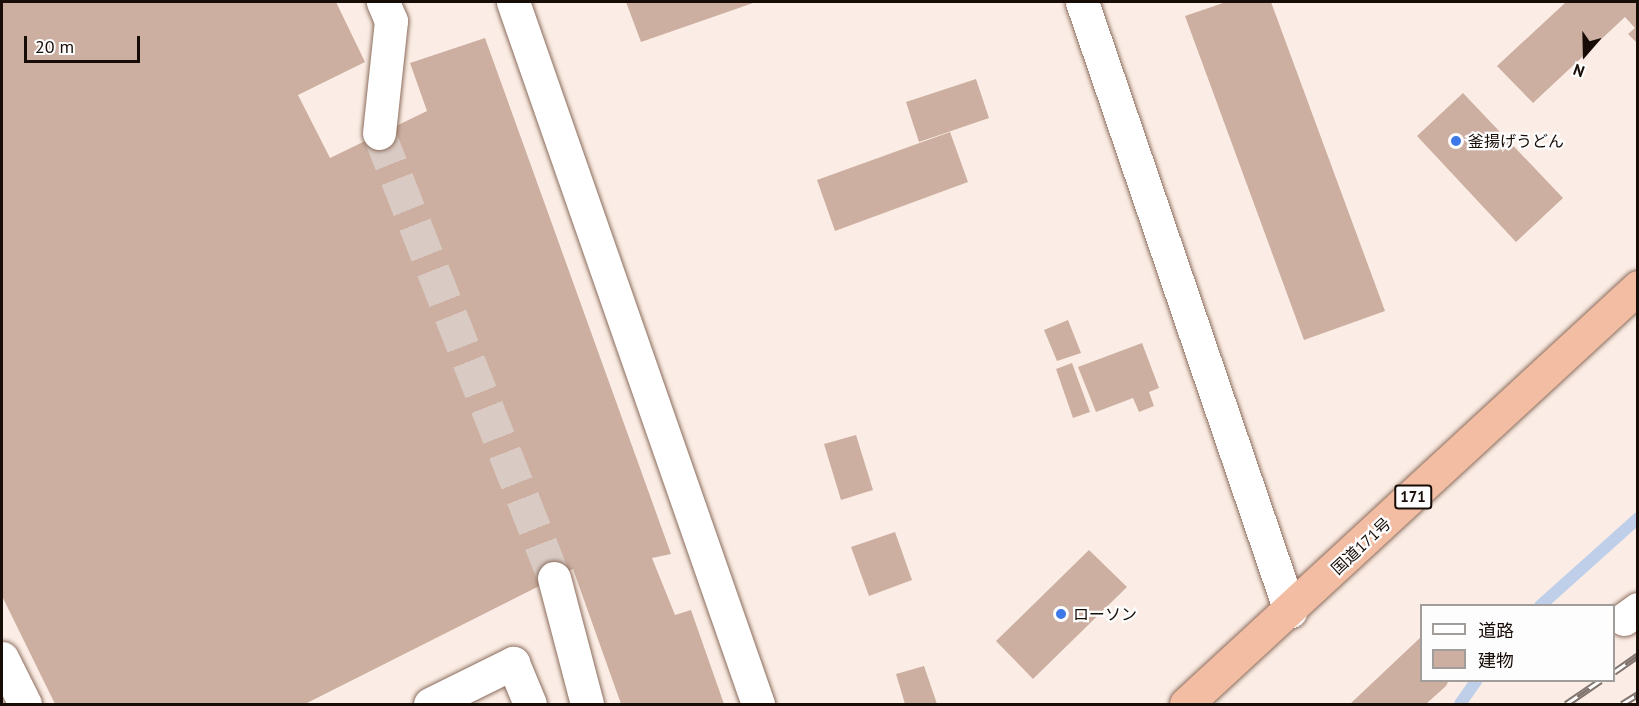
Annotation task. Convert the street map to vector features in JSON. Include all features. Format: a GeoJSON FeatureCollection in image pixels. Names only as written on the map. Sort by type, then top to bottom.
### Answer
{"type":"FeatureCollection","features":[{"type":"Feature","properties":{"kind":"highway","name":"国道171号"},"geometry":{"type":"LineString","coordinates":[[1186,705],[1638,287]]}},
{"type":"Feature","properties":{"kind":"lane"},"geometry":{"type":"LineString","coordinates":[[380,133],[391,21],[383,2]]}},
{"type":"Feature","properties":{"kind":"lane"},"geometry":{"type":"LineString","coordinates":[[513,2],[758,705]]}},
{"type":"Feature","properties":{"kind":"lane"},"geometry":{"type":"LineString","coordinates":[[1082,2],[1290,611]]}},
{"type":"Feature","properties":{"kind":"lane"},"geometry":{"type":"LineString","coordinates":[[554,578],[587,705]]}},
{"type":"Feature","properties":{"kind":"lane"},"geometry":{"type":"LineString","coordinates":[[2,658],[25,705]]}},
{"type":"Feature","properties":{"kind":"lane"},"geometry":{"type":"LineString","coordinates":[[430,705],[513,663],[530,705]]}},
{"type":"Feature","properties":{"kind":"building"},"geometry":{"type":"Polygon","coordinates":[[[2,2],[336,2],[365,62],[298,95],[330,158],[427,111],[410,63],[485,38],[671,554],[652,558],[675,615],[691,610],[724,704],[621,704],[573,569],[305,704],[55,704],[2,596],[2,2]]]}},
{"type":"Feature","properties":{"kind":"building"},"geometry":{"type":"Polygon","coordinates":[[[626,2],[756,2],[641,42],[626,2]]]}},
{"type":"Feature","properties":{"kind":"building"},"geometry":{"type":"Polygon","coordinates":[[[1226,2],[1271,2],[1385,311],[1304,340],[1185,16],[1226,2]]]}},
{"type":"Feature","properties":{"kind":"building"},"geometry":{"type":"Polygon","coordinates":[[[1566,2],[1638,2],[1638,44],[1628,34],[1635,28],[1625,17],[1533,103],[1497,66],[1566,2]]]}},
{"type":"Feature","properties":{"kind":"building"},"geometry":{"type":"Polygon","coordinates":[[[976,79],[989,118],[919,142],[906,102],[976,79]]]}},
{"type":"Feature","properties":{"kind":"building"},"geometry":{"type":"Polygon","coordinates":[[[1463,93],[1563,198],[1516,242],[1417,136],[1463,93]]]}},
{"type":"Feature","properties":{"kind":"building"},"geometry":{"type":"Polygon","coordinates":[[[950,132],[968,182],[835,231],[817,180],[950,132]]]}},
{"type":"Feature","properties":{"kind":"building"},"geometry":{"type":"Polygon","coordinates":[[[1068,320],[1081,353],[1057,361],[1044,330],[1068,320]]]}},
{"type":"Feature","properties":{"kind":"building"},"geometry":{"type":"Polygon","coordinates":[[[1142,343],[1159,388],[1149,392],[1154,406],[1139,412],[1133,398],[1096,412],[1078,367],[1142,343]]]}},
{"type":"Feature","properties":{"kind":"building"},"geometry":{"type":"Polygon","coordinates":[[[1072,363],[1090,412],[1073,418],[1056,369],[1072,363]]]}},
{"type":"Feature","properties":{"kind":"building"},"geometry":{"type":"Polygon","coordinates":[[[856,435],[873,490],[841,500],[824,444],[856,435]]]}},
{"type":"Feature","properties":{"kind":"building"},"geometry":{"type":"Polygon","coordinates":[[[895,532],[912,580],[869,596],[851,547],[895,532]]]}},
{"type":"Feature","properties":{"kind":"building","name":"ローソン"},"geometry":{"type":"Polygon","coordinates":[[[1089,550],[1127,587],[1033,679],[996,641],[1089,550]]]}},
{"type":"Feature","properties":{"kind":"building"},"geometry":{"type":"Polygon","coordinates":[[[1420,638],[1420,682],[1448,682],[1426,704],[1350,704],[1420,638]]]}},
{"type":"Feature","properties":{"kind":"building"},"geometry":{"type":"Polygon","coordinates":[[[924,666],[937,704],[905,704],[896,674],[924,666]]]}},
{"type":"Feature","properties":{"kind":"waterway"},"geometry":{"type":"LineString","coordinates":[[1542,604],[1638,518]]}},
{"type":"Feature","properties":{"kind":"waterway"},"geometry":{"type":"LineString","coordinates":[[1460,704],[1476,682]]}},
{"type":"Feature","properties":{"kind":"tunnel"},"geometry":{"type":"LineString","coordinates":[[379,133],[554,578]]}},
{"type":"Feature","properties":{"kind":"railway"},"geometry":{"type":"LineString","coordinates":[[1615,671],[1638,655]]}},
{"type":"Feature","properties":{"kind":"railway"},"geometry":{"type":"LineString","coordinates":[[1566,704],[1598,682]]}},
{"type":"Feature","properties":{"kind":"railway"},"geometry":{"type":"LineString","coordinates":[[1622,704],[1638,694]]}},
{"type":"Feature","properties":{"kind":"place","name":"釜揚げうどん"},"geometry":{"type":"Point","coordinates":[1456,141]}},
{"type":"Feature","properties":{"kind":"place","name":"ローソン"},"geometry":{"type":"Point","coordinates":[1061,614]}}]}
